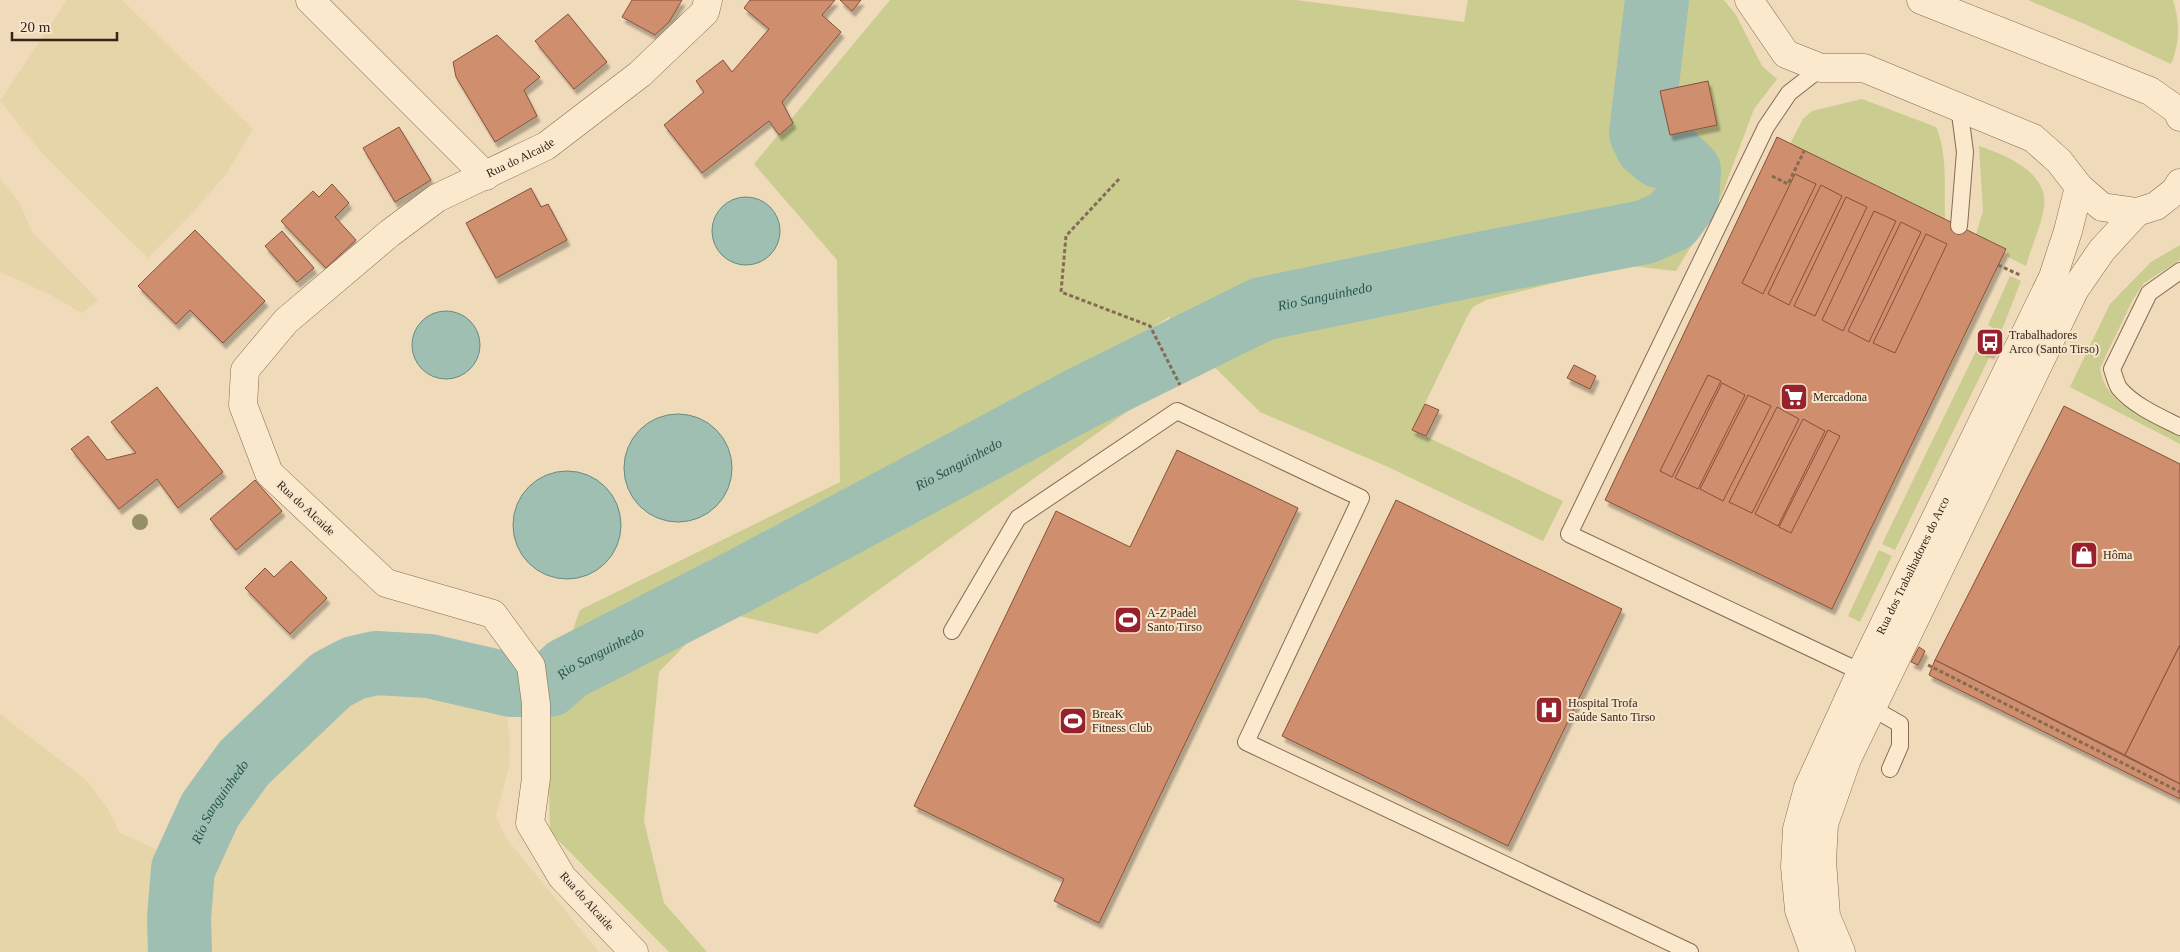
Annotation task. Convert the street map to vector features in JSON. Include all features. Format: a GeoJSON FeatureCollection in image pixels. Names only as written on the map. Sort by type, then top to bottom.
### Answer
{"type":"FeatureCollection","features":[{"type":"Feature","properties":{"kind":"street"},"geometry":{"type":"LineString","coordinates":[[310,0],[486,176]]}},
{"type":"Feature","properties":{"kind":"street","name":"Rua do Alcaide"},"geometry":{"type":"LineString","coordinates":[[634,952],[562,877],[530,823],[536,778],[536,704],[530,666],[493,614],[386,583],[268,473],[243,405],[245,370],[286,321],[390,233],[437,198],[546,146],[640,74],[705,12],[708,0]]}},
{"type":"Feature","properties":{"kind":"street"},"geometry":{"type":"LineString","coordinates":[[1749,0],[1768,12],[1786,54],[1821,68],[1864,68],[2033,138],[2059,160],[2079,187],[2102,207],[2158,206]]}},
{"type":"Feature","properties":{"kind":"street"},"geometry":{"type":"LineString","coordinates":[[1921,0],[2150,91],[2179,111]]}},
{"type":"Feature","properties":{"kind":"street","name":"Rua dos Trabalhadores do Arco"},"geometry":{"type":"LineString","coordinates":[[1841,952],[1826,916],[1822,861],[1824,824],[1847,759],[2075,289],[2102,250],[2158,206],[2175,191],[2180,182]]}},
{"type":"Feature","properties":{"kind":"street","name":"Rua dos Trabalhadores do Arco"},"geometry":{"type":"LineString","coordinates":[[1814,952],[1799,910],[1795,867],[1797,829],[1808,788],[1861,672],[2053,277],[2068,231],[2079,187]]}},
{"type":"Feature","properties":{"kind":"lane"},"geometry":{"type":"LineString","coordinates":[[1821,68],[1789,93],[1766,127],[1675,310],[1569,534],[1861,672]]}},
{"type":"Feature","properties":{"kind":"lane"},"geometry":{"type":"LineString","coordinates":[[1959,106],[1965,152],[1959,226]]}},
{"type":"Feature","properties":{"kind":"lane"},"geometry":{"type":"LineString","coordinates":[[2176,422],[2131,398],[2118,387],[2112,369],[2149,292],[2180,271]]}},
{"type":"Feature","properties":{"kind":"lane"},"geometry":{"type":"LineString","coordinates":[[952,631],[1018,518],[1177,411],[1361,498],[1246,742],[1690,952]]}},
{"type":"Feature","properties":{"kind":"lane"},"geometry":{"type":"LineString","coordinates":[[1872,708],[1900,724],[1900,746],[1890,769]]}},
{"type":"Feature","properties":{"kind":"path"},"geometry":{"type":"LineString","coordinates":[[1768,174],[1788,184],[1804,151]]}},
{"type":"Feature","properties":{"kind":"path"},"geometry":{"type":"LineString","coordinates":[[1118,179],[1066,236],[1061,292],[1150,326],[1176,376]]}},
{"type":"Feature","properties":{"kind":"path"},"geometry":{"type":"LineString","coordinates":[[1998,265],[2022,276]]}},
{"type":"Feature","properties":{"kind":"path"},"geometry":{"type":"LineString","coordinates":[[1923,662],[2180,792]]}},
{"type":"Feature","properties":{"kind":"shaded area"},"geometry":{"type":"Polygon","coordinates":[[[67,0],[122,0],[253,129],[226,174],[193,212],[148,258],[41,152],[0,101],[67,0]]]}},
{"type":"Feature","properties":{"kind":"shaded area"},"geometry":{"type":"Polygon","coordinates":[[[0,179],[20,204],[32,232],[98,300],[82,313],[49,294],[0,272],[0,179]]]}},
{"type":"Feature","properties":{"kind":"shaded area"},"geometry":{"type":"Polygon","coordinates":[[[739,197],[753,197],[765,202],[775,212],[780,224],[780,238],[775,250],[765,260],[753,265],[739,265],[727,260],[717,250],[712,238],[712,224],[717,212],[727,202],[739,197]]]}},
{"type":"Feature","properties":{"kind":"shaded area"},"geometry":{"type":"Polygon","coordinates":[[[439,311],[453,311],[465,316],[475,326],[480,338],[480,352],[475,364],[465,374],[453,379],[439,379],[427,374],[417,364],[412,352],[412,338],[417,326],[427,316],[439,311]]]}},
{"type":"Feature","properties":{"kind":"shaded area"},"geometry":{"type":"Polygon","coordinates":[[[678,414],[699,418],[716,430],[728,447],[732,468],[728,489],[716,506],[699,518],[678,522],[657,518],[640,506],[628,489],[624,468],[628,447],[640,430],[657,418],[678,414]]]}},
{"type":"Feature","properties":{"kind":"shaded area"},"geometry":{"type":"Polygon","coordinates":[[[567,471],[588,475],[605,487],[617,504],[621,525],[617,546],[605,563],[588,575],[567,579],[546,575],[529,563],[517,546],[513,525],[517,504],[529,487],[546,475],[567,471]]]}},
{"type":"Feature","properties":{"kind":"shaded area"},"geometry":{"type":"Polygon","coordinates":[[[378,679],[437,684],[485,698],[507,714],[510,742],[509,766],[496,816],[506,838],[599,952],[196,952],[192,907],[210,848],[227,816],[286,747],[339,698],[378,679]]]}},
{"type":"Feature","properties":{"kind":"shaded area"},"geometry":{"type":"Polygon","coordinates":[[[0,714],[87,781],[109,811],[120,833],[171,856],[162,934],[165,952],[0,952],[0,714]]]}},
{"type":"Feature","properties":{"kind":"green space"},"geometry":{"type":"Polygon","coordinates":[[[890,0],[1296,0],[1464,22],[1468,0],[1724,0],[1736,15],[1762,66],[1777,79],[1754,109],[1721,197],[1676,271],[1632,266],[1602,271],[1486,300],[1473,307],[1467,317],[1412,430],[1563,501],[1543,541],[1388,467],[1260,412],[1191,344],[1169,317],[1145,332],[1169,371],[1156,391],[817,634],[718,611],[659,672],[644,821],[664,903],[707,952],[669,952],[550,832],[547,702],[580,610],[840,482],[837,260],[754,164],[890,0]]]}},
{"type":"Feature","properties":{"kind":"green space"},"geometry":{"type":"Polygon","coordinates":[[[2028,0],[2173,0],[2178,32],[2171,64],[2087,25],[2028,0]]]}},
{"type":"Feature","properties":{"kind":"green space"},"geometry":{"type":"Polygon","coordinates":[[[1862,99],[1936,127],[1944,160],[1945,219],[1790,144],[1803,119],[1812,111],[1862,99]]]}},
{"type":"Feature","properties":{"kind":"green space"},"geometry":{"type":"Polygon","coordinates":[[[1979,146],[2012,160],[2023,167],[2040,184],[2044,195],[2044,207],[2041,222],[2026,266],[2008,257],[2006,249],[1976,234],[1983,211],[1979,146]]]}},
{"type":"Feature","properties":{"kind":"green space"},"geometry":{"type":"Polygon","coordinates":[[[2180,245],[2180,260],[2144,283],[2133,299],[2100,368],[2110,393],[2119,402],[2142,417],[2180,434],[2180,444],[2070,387],[2110,304],[2151,262],[2180,245]]]}},
{"type":"Feature","properties":{"kind":"green space"},"geometry":{"type":"Polygon","coordinates":[[[2010,276],[2021,281],[2001,332],[1988,325],[2010,276]]]}},
{"type":"Feature","properties":{"kind":"green space"},"geometry":{"type":"Polygon","coordinates":[[[1977,349],[1990,356],[1895,550],[1882,544],[1977,349]]]}},
{"type":"Feature","properties":{"kind":"green space"},"geometry":{"type":"Polygon","coordinates":[[[1879,550],[1892,556],[1860,622],[1848,616],[1879,550]]]}},
{"type":"Feature","properties":{"kind":"building"},"geometry":{"type":"Polygon","coordinates":[[[632,0],[682,0],[669,22],[655,35],[622,17],[632,0]]]}},
{"type":"Feature","properties":{"kind":"building"},"geometry":{"type":"Polygon","coordinates":[[[750,0],[835,0],[822,15],[841,32],[782,102],[793,123],[779,135],[769,121],[702,173],[664,125],[704,92],[696,81],[723,60],[732,72],[769,29],[744,8],[750,0]]]}},
{"type":"Feature","properties":{"kind":"building"},"geometry":{"type":"Polygon","coordinates":[[[840,0],[861,0],[852,11],[840,0]]]}},
{"type":"Feature","properties":{"kind":"building"},"geometry":{"type":"Polygon","coordinates":[[[568,14],[607,62],[574,89],[535,41],[568,14]]]}},
{"type":"Feature","properties":{"kind":"building"},"geometry":{"type":"Polygon","coordinates":[[[497,35],[540,77],[524,90],[537,116],[495,142],[456,77],[453,62],[497,35]]]}},
{"type":"Feature","properties":{"kind":"building"},"geometry":{"type":"Polygon","coordinates":[[[1708,81],[1717,125],[1670,135],[1660,91],[1708,81]]]}},
{"type":"Feature","properties":{"kind":"building"},"geometry":{"type":"Polygon","coordinates":[[[399,127],[431,180],[395,202],[363,148],[399,127]]]}},
{"type":"Feature","properties":{"kind":"building","name":"Mercadona"},"geometry":{"type":"Polygon","coordinates":[[[1777,137],[2006,249],[1832,609],[1605,500],[1777,137]]]}},
{"type":"Feature","properties":{"kind":"building"},"geometry":{"type":"Polygon","coordinates":[[[1795,174],[1816,184],[1763,294],[1742,283],[1795,174]]]}},
{"type":"Feature","properties":{"kind":"building"},"geometry":{"type":"Polygon","coordinates":[[[332,184],[349,203],[335,217],[356,240],[326,268],[281,221],[313,191],[319,197],[332,184]]]}},
{"type":"Feature","properties":{"kind":"building"},"geometry":{"type":"Polygon","coordinates":[[[1821,185],[1842,196],[1789,305],[1768,294],[1821,185]]]}},
{"type":"Feature","properties":{"kind":"building"},"geometry":{"type":"Polygon","coordinates":[[[531,188],[541,207],[548,204],[567,240],[496,278],[466,223],[531,188]]]}},
{"type":"Feature","properties":{"kind":"building"},"geometry":{"type":"Polygon","coordinates":[[[1846,197],[1867,207],[1815,316],[1794,306],[1846,197]]]}},
{"type":"Feature","properties":{"kind":"building"},"geometry":{"type":"Polygon","coordinates":[[[1874,211],[1896,221],[1843,331],[1822,320],[1874,211]]]}},
{"type":"Feature","properties":{"kind":"building"},"geometry":{"type":"Polygon","coordinates":[[[1901,222],[1921,232],[1869,342],[1848,331],[1901,222]]]}},
{"type":"Feature","properties":{"kind":"building"},"geometry":{"type":"Polygon","coordinates":[[[195,230],[265,301],[223,343],[190,310],[176,324],[138,286],[195,230]]]}},
{"type":"Feature","properties":{"kind":"building"},"geometry":{"type":"Polygon","coordinates":[[[282,231],[314,268],[297,282],[265,246],[282,231]]]}},
{"type":"Feature","properties":{"kind":"building"},"geometry":{"type":"Polygon","coordinates":[[[1926,234],[1947,244],[1895,353],[1873,343],[1926,234]]]}},
{"type":"Feature","properties":{"kind":"building"},"geometry":{"type":"Polygon","coordinates":[[[1987,330],[1999,336],[1991,353],[1979,348],[1987,330]]]}},
{"type":"Feature","properties":{"kind":"building"},"geometry":{"type":"Polygon","coordinates":[[[1574,365],[1596,376],[1590,389],[1567,378],[1574,365]]]}},
{"type":"Feature","properties":{"kind":"building"},"geometry":{"type":"Polygon","coordinates":[[[1708,375],[1721,381],[1672,477],[1660,471],[1708,375]]]}},
{"type":"Feature","properties":{"kind":"building"},"geometry":{"type":"Polygon","coordinates":[[[1722,383],[1745,395],[1698,489],[1675,478],[1722,383]]]}},
{"type":"Feature","properties":{"kind":"building"},"geometry":{"type":"Polygon","coordinates":[[[157,387],[223,472],[178,508],[157,479],[119,509],[71,449],[88,436],[107,460],[136,453],[111,422],[157,387]]]}},
{"type":"Feature","properties":{"kind":"building"},"geometry":{"type":"Polygon","coordinates":[[[1748,395],[1771,406],[1723,501],[1700,489],[1748,395]]]}},
{"type":"Feature","properties":{"kind":"building"},"geometry":{"type":"Polygon","coordinates":[[[1425,404],[1439,410],[1426,436],[1412,430],[1425,404]]]}},
{"type":"Feature","properties":{"kind":"building","name":"Hôma"},"geometry":{"type":"Polygon","coordinates":[[[2064,406],[2180,464],[2180,645],[2125,755],[1935,660],[2064,406]]]}},
{"type":"Feature","properties":{"kind":"building"},"geometry":{"type":"Polygon","coordinates":[[[1777,407],[1799,419],[1752,513],[1729,502],[1777,407]]]}},
{"type":"Feature","properties":{"kind":"building"},"geometry":{"type":"Polygon","coordinates":[[[1803,419],[1825,431],[1778,526],[1755,514],[1803,419]]]}},
{"type":"Feature","properties":{"kind":"building"},"geometry":{"type":"Polygon","coordinates":[[[1828,430],[1840,436],[1791,533],[1779,527],[1828,430]]]}},
{"type":"Feature","properties":{"kind":"building"},"geometry":{"type":"Polygon","coordinates":[[[1177,450],[1298,508],[1099,923],[1054,901],[1064,879],[914,806],[1056,511],[1130,547],[1177,450]]]}},
{"type":"Feature","properties":{"kind":"building"},"geometry":{"type":"Polygon","coordinates":[[[255,480],[282,511],[236,550],[210,519],[255,480]]]}},
{"type":"Feature","properties":{"kind":"building"},"geometry":{"type":"Polygon","coordinates":[[[1396,500],[1622,609],[1508,846],[1282,736],[1396,500]]]}},
{"type":"Feature","properties":{"kind":"building"},"geometry":{"type":"Polygon","coordinates":[[[291,561],[327,598],[290,634],[245,588],[265,568],[274,577],[291,561]]]}},
{"type":"Feature","properties":{"kind":"building"},"geometry":{"type":"Polygon","coordinates":[[[2180,645],[2180,784],[2125,755],[2180,645]]]}},
{"type":"Feature","properties":{"kind":"building"},"geometry":{"type":"Polygon","coordinates":[[[1919,647],[1925,651],[1918,665],[1911,662],[1919,647]]]}},
{"type":"Feature","properties":{"kind":"building"},"geometry":{"type":"Polygon","coordinates":[[[1935,660],[2180,784],[2180,799],[1929,675],[1935,660]]]}},
{"type":"Feature","properties":{"kind":"waterway","name":"Rio Sanguinhedo"},"geometry":{"type":"LineString","coordinates":[[180,952],[179,918],[183,869],[210,810],[244,763],[331,680],[354,668],[376,663],[429,666],[512,685],[549,685],[567,669],[745,578],[1084,397],[1262,309],[1645,232],[1672,220],[1687,199],[1689,171],[1675,157],[1659,156],[1647,146],[1641,133],[1657,0]]}},
{"type":"Feature","properties":{"kind":"place","name":"Trabalhadores Arco (Santo Tirso)"},"geometry":{"type":"Point","coordinates":[1990,342]}},
{"type":"Feature","properties":{"kind":"place","name":"Mercadona"},"geometry":{"type":"Point","coordinates":[1794,397]}},
{"type":"Feature","properties":{"kind":"place","name":"Hôma"},"geometry":{"type":"Point","coordinates":[2084,555]}},
{"type":"Feature","properties":{"kind":"place","name":"A-Z Padel Santo Tirso"},"geometry":{"type":"Point","coordinates":[1128,620]}},
{"type":"Feature","properties":{"kind":"place","name":"Hospital Trofa Saúde Santo Tirso"},"geometry":{"type":"Point","coordinates":[1549,710]}},
{"type":"Feature","properties":{"kind":"place","name":"BreaK Fitness Club"},"geometry":{"type":"Point","coordinates":[1073,721]}}]}
